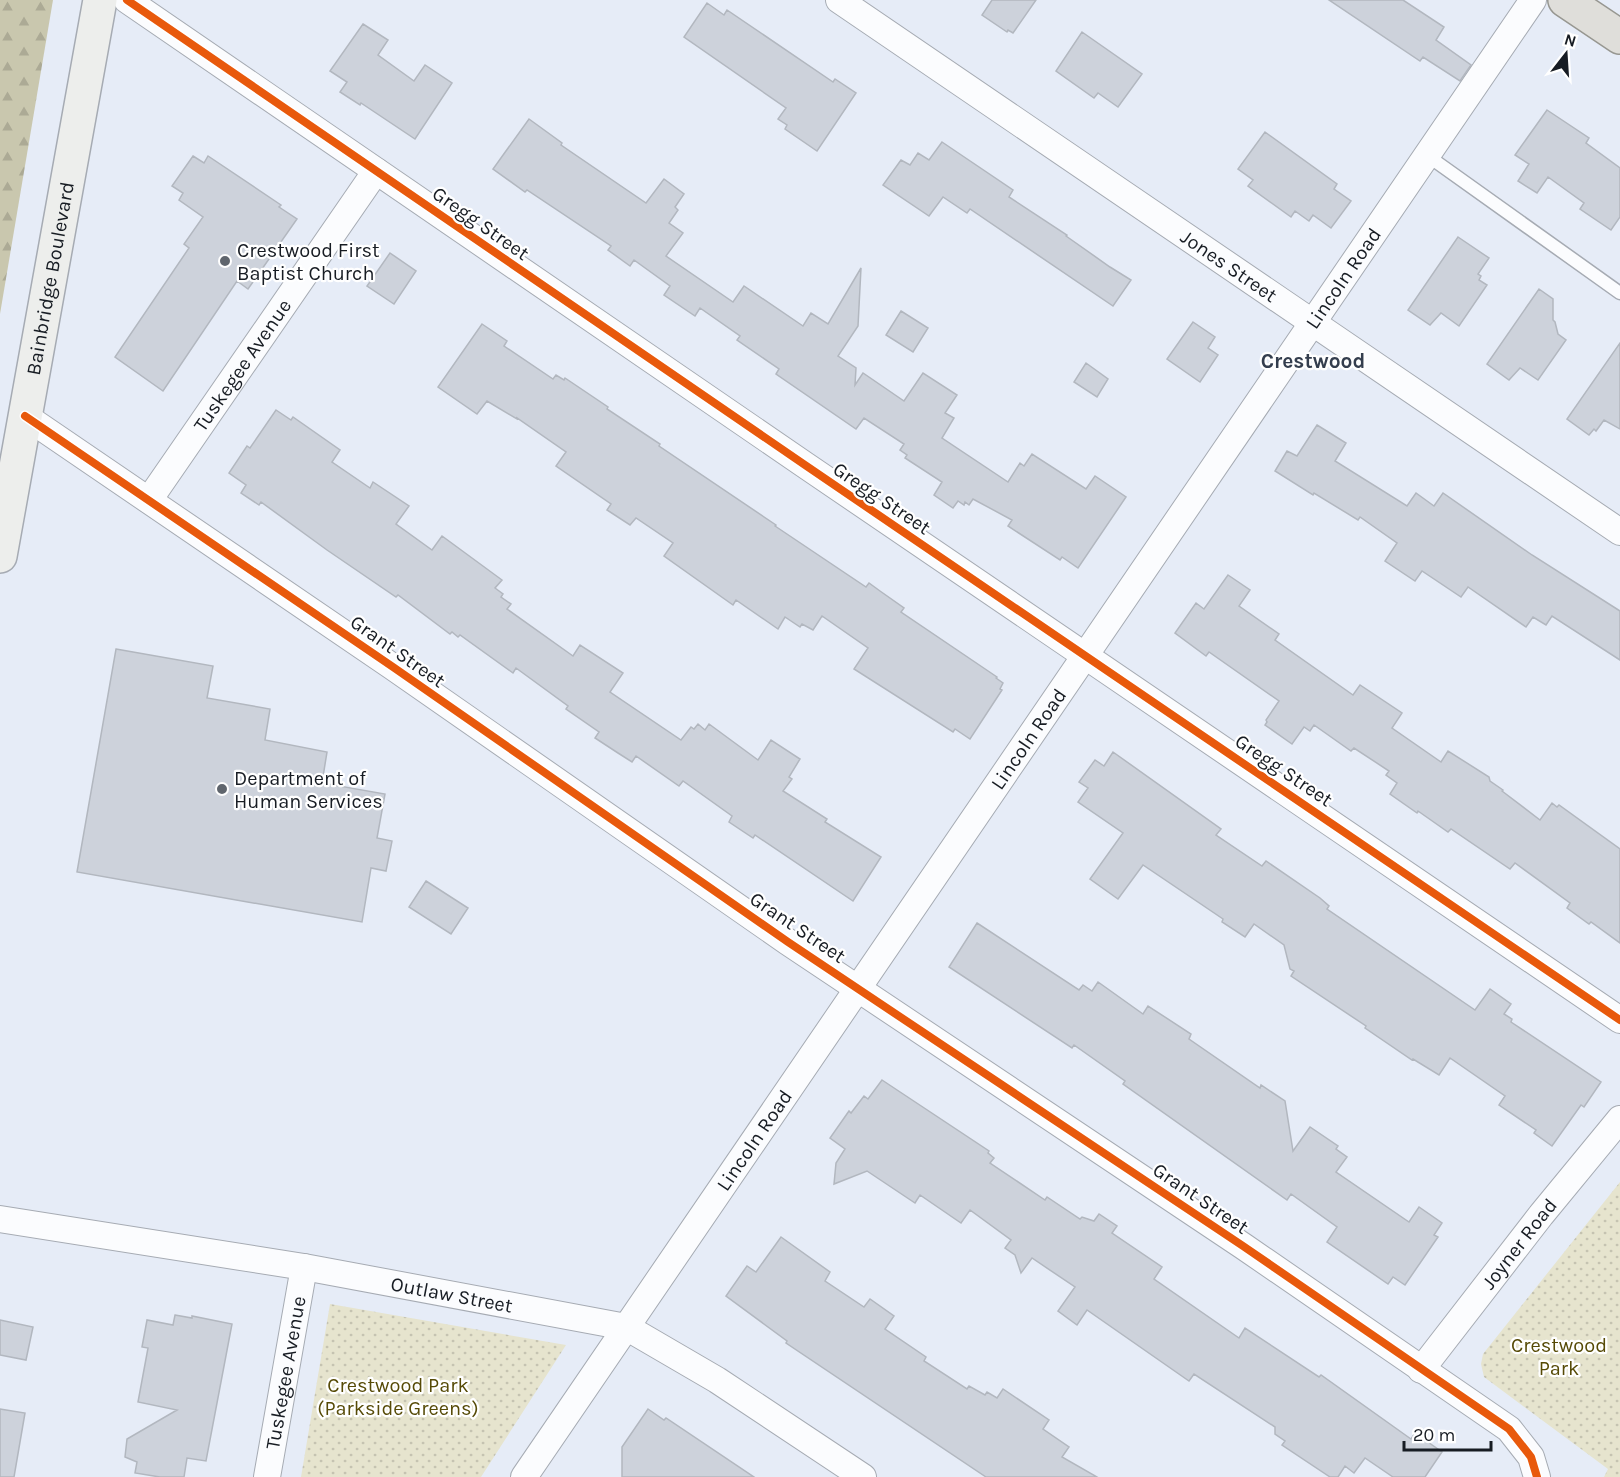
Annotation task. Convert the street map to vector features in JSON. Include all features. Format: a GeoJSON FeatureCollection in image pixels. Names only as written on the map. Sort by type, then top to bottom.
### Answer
{"type":"FeatureCollection","features":[{"type":"Feature","properties":{"kind":"main road","name":"Bainbridge Boulevard"},"geometry":{"type":"LineString","coordinates":[[0,556],[100,0]]}},
{"type":"Feature","properties":{"kind":"main road"},"geometry":{"type":"LineString","coordinates":[[1564,0],[1620,37]]}},
{"type":"Feature","properties":{"kind":"street","name":"Gregg Street"},"geometry":{"type":"LineString","coordinates":[[127,0],[1620,1020]]}},
{"type":"Feature","properties":{"kind":"street","name":"Jones Street"},"geometry":{"type":"LineString","coordinates":[[839,0],[1620,532]]}},
{"type":"Feature","properties":{"kind":"street","name":"Lincoln Road"},"geometry":{"type":"LineString","coordinates":[[524,1477],[1533,0]]}},
{"type":"Feature","properties":{"kind":"street","name":"Tuskegee Avenue"},"geometry":{"type":"LineString","coordinates":[[149,500],[376,171]]}},
{"type":"Feature","properties":{"kind":"street","name":"Grant Street"},"geometry":{"type":"LineString","coordinates":[[25,416],[413,680],[788,942],[1243,1246],[1509,1429],[1531,1457],[1537,1477]]}},
{"type":"Feature","properties":{"kind":"street","name":"Joyner Road"},"geometry":{"type":"LineString","coordinates":[[1421,1370],[1541,1215],[1620,1119]]}},
{"type":"Feature","properties":{"kind":"street","name":"Outlaw Street"},"geometry":{"type":"LineString","coordinates":[[0,1219],[304,1267],[626,1327],[717,1380],[863,1477]]}},
{"type":"Feature","properties":{"kind":"street","name":"Tuskegee Avenue"},"geometry":{"type":"LineString","coordinates":[[267,1477],[304,1267]]}},
{"type":"Feature","properties":{"kind":"lane"},"geometry":{"type":"LineString","coordinates":[[1428,156],[1620,293]]}},
{"type":"Feature","properties":{"kind":"green space"},"geometry":{"type":"Polygon","coordinates":[[[0,0],[53,0],[0,314],[0,0]]]}},
{"type":"Feature","properties":{"kind":"green space","name":"Crestwood Park"},"geometry":{"type":"Polygon","coordinates":[[[1620,1182],[1620,1477],[1604,1477],[1608,1469],[1484,1377],[1481,1364],[1483,1354],[1620,1182]]]}},
{"type":"Feature","properties":{"kind":"green space","name":"Crestwood Park (Parkside Greens)"},"geometry":{"type":"Polygon","coordinates":[[[330,1304],[566,1345],[481,1477],[301,1477],[330,1304]]]}},
{"type":"Feature","properties":{"kind":"building"},"geometry":{"type":"Polygon","coordinates":[[[992,0],[1036,0],[1013,33],[1008,30],[1007,32],[982,15],[992,0]]]}},
{"type":"Feature","properties":{"kind":"building"},"geometry":{"type":"Polygon","coordinates":[[[1329,0],[1403,0],[1444,27],[1436,40],[1471,65],[1460,81],[1423,57],[1420,61],[1329,0]]]}},
{"type":"Feature","properties":{"kind":"building"},"geometry":{"type":"Polygon","coordinates":[[[707,3],[724,15],[727,10],[833,82],[835,79],[856,93],[817,151],[785,129],[787,125],[778,119],[786,108],[684,37],[707,3]]]}},
{"type":"Feature","properties":{"kind":"building"},"geometry":{"type":"Polygon","coordinates":[[[363,24],[388,40],[378,55],[414,81],[425,65],[452,83],[415,139],[361,103],[360,105],[340,92],[347,82],[330,71],[363,24]]]}},
{"type":"Feature","properties":{"kind":"building"},"geometry":{"type":"Polygon","coordinates":[[[1082,32],[1142,74],[1118,107],[1098,93],[1094,98],[1056,71],[1082,32]]]}},
{"type":"Feature","properties":{"kind":"building"},"geometry":{"type":"Polygon","coordinates":[[[1547,110],[1589,138],[1586,143],[1620,168],[1620,217],[1611,230],[1580,209],[1584,203],[1548,177],[1537,193],[1518,181],[1529,164],[1515,155],[1547,110]]]}},
{"type":"Feature","properties":{"kind":"building"},"geometry":{"type":"Polygon","coordinates":[[[529,119],[562,143],[561,145],[646,203],[664,179],[684,194],[675,207],[678,210],[669,223],[683,233],[666,256],[733,302],[744,286],[803,326],[811,313],[828,324],[861,268],[858,326],[838,356],[856,368],[855,385],[863,373],[904,401],[923,373],[957,395],[945,413],[954,418],[942,438],[1008,482],[1020,463],[1024,466],[1032,454],[1086,489],[1095,476],[1126,497],[1078,568],[1062,557],[1060,560],[1008,526],[1012,520],[973,499],[969,505],[958,501],[953,508],[934,495],[942,482],[905,458],[907,455],[900,450],[904,444],[864,418],[856,429],[776,374],[779,369],[737,340],[740,336],[700,308],[695,316],[664,295],[670,286],[634,260],[630,266],[608,250],[611,246],[493,169],[529,119]]]}},
{"type":"Feature","properties":{"kind":"building"},"geometry":{"type":"Polygon","coordinates":[[[1265,132],[1337,184],[1334,189],[1351,201],[1331,228],[1313,215],[1309,221],[1295,211],[1291,217],[1248,186],[1253,180],[1238,169],[1265,132]]]}},
{"type":"Feature","properties":{"kind":"building"},"geometry":{"type":"Polygon","coordinates":[[[942,142],[1013,190],[1009,197],[1131,280],[1113,306],[970,209],[967,213],[943,197],[929,216],[883,185],[901,160],[910,165],[918,153],[929,160],[942,142]]]}},
{"type":"Feature","properties":{"kind":"building","name":"Crestwood First Baptist Church"},"geometry":{"type":"Polygon","coordinates":[[[193,156],[204,163],[208,156],[281,205],[279,207],[297,219],[248,289],[237,281],[163,391],[115,357],[189,248],[184,244],[203,217],[179,200],[183,193],[172,186],[193,156]]]}},
{"type":"Feature","properties":{"kind":"building"},"geometry":{"type":"Polygon","coordinates":[[[1458,237],[1489,258],[1478,274],[1481,276],[1479,280],[1487,285],[1459,326],[1441,313],[1430,325],[1408,310],[1458,237]]]}},
{"type":"Feature","properties":{"kind":"building"},"geometry":{"type":"Polygon","coordinates":[[[390,253],[416,271],[394,304],[367,286],[390,253]]]}},
{"type":"Feature","properties":{"kind":"building"},"geometry":{"type":"Polygon","coordinates":[[[1539,289],[1553,299],[1553,320],[1558,334],[1566,340],[1538,380],[1520,368],[1509,380],[1487,364],[1539,289]]]}},
{"type":"Feature","properties":{"kind":"building"},"geometry":{"type":"Polygon","coordinates":[[[901,311],[928,328],[913,352],[886,335],[901,311]]]}},
{"type":"Feature","properties":{"kind":"building"},"geometry":{"type":"Polygon","coordinates":[[[1193,322],[1215,337],[1208,348],[1218,355],[1200,382],[1167,359],[1193,322]]]}},
{"type":"Feature","properties":{"kind":"building"},"geometry":{"type":"Polygon","coordinates":[[[482,324],[507,341],[504,346],[553,379],[556,375],[564,380],[565,378],[775,526],[866,587],[869,583],[904,608],[901,612],[997,677],[1003,683],[1000,689],[1002,690],[970,739],[955,729],[953,732],[854,669],[868,648],[822,616],[813,630],[802,624],[800,627],[785,617],[778,629],[736,600],[733,605],[664,556],[673,543],[636,518],[630,525],[607,510],[611,504],[556,466],[566,452],[517,418],[487,401],[477,414],[438,387],[482,324]]]}},
{"type":"Feature","properties":{"kind":"building"},"geometry":{"type":"Polygon","coordinates":[[[1620,343],[1620,429],[1604,420],[1596,431],[1594,429],[1589,435],[1567,419],[1620,343]]]}},
{"type":"Feature","properties":{"kind":"building"},"geometry":{"type":"Polygon","coordinates":[[[1086,363],[1108,379],[1097,397],[1074,382],[1086,363]]]}},
{"type":"Feature","properties":{"kind":"building"},"geometry":{"type":"Polygon","coordinates":[[[276,410],[291,420],[293,417],[340,450],[332,462],[370,488],[373,482],[409,506],[396,524],[432,550],[442,536],[502,580],[495,588],[503,594],[501,597],[511,604],[507,609],[573,656],[580,645],[623,673],[610,692],[681,740],[691,727],[694,729],[698,724],[705,730],[709,724],[758,760],[771,740],[800,759],[789,777],[792,779],[783,791],[827,819],[825,822],[881,857],[853,901],[755,835],[753,838],[729,822],[732,816],[683,781],[679,786],[636,756],[632,762],[595,738],[599,732],[566,709],[568,706],[516,668],[513,673],[460,635],[458,637],[452,632],[450,634],[398,595],[396,597],[261,502],[259,505],[241,493],[246,485],[229,473],[247,446],[250,448],[276,410]]]}},
{"type":"Feature","properties":{"kind":"building"},"geometry":{"type":"Polygon","coordinates":[[[1317,425],[1346,443],[1335,461],[1407,506],[1416,493],[1434,506],[1443,493],[1532,555],[1620,611],[1620,660],[1552,616],[1546,625],[1533,617],[1526,627],[1468,587],[1461,597],[1422,571],[1415,581],[1385,561],[1397,543],[1360,517],[1358,520],[1275,471],[1287,451],[1297,456],[1317,425]]]}},
{"type":"Feature","properties":{"kind":"building"},"geometry":{"type":"Polygon","coordinates":[[[1228,575],[1250,590],[1239,606],[1279,634],[1275,640],[1353,695],[1360,685],[1402,713],[1392,728],[1441,762],[1448,751],[1489,777],[1490,781],[1540,820],[1552,803],[1557,807],[1559,805],[1620,849],[1620,943],[1567,908],[1570,903],[1515,863],[1510,869],[1451,829],[1448,832],[1390,794],[1397,783],[1386,775],[1389,771],[1354,748],[1351,751],[1314,725],[1310,731],[1304,727],[1292,744],[1265,725],[1279,701],[1209,652],[1206,656],[1175,633],[1196,603],[1204,609],[1228,575]]]}},
{"type":"Feature","properties":{"kind":"building","name":"Department of Human Services"},"geometry":{"type":"Polygon","coordinates":[[[116,649],[213,666],[207,698],[270,709],[265,740],[327,752],[322,783],[385,794],[377,838],[392,841],[386,871],[371,868],[362,922],[77,872],[116,649]]]}},
{"type":"Feature","properties":{"kind":"building"},"geometry":{"type":"Polygon","coordinates":[[[1113,752],[1221,829],[1216,835],[1262,866],[1266,861],[1320,898],[1329,906],[1327,909],[1475,1010],[1490,989],[1511,1004],[1504,1014],[1512,1019],[1511,1022],[1601,1082],[1584,1107],[1581,1105],[1552,1146],[1534,1133],[1536,1130],[1499,1105],[1505,1096],[1450,1058],[1439,1075],[1412,1060],[1291,976],[1294,971],[1290,969],[1284,945],[1254,924],[1245,937],[1222,922],[1223,919],[1143,865],[1118,899],[1090,879],[1123,833],[1078,802],[1088,788],[1079,782],[1095,760],[1104,766],[1113,752]]]}},
{"type":"Feature","properties":{"kind":"building"},"geometry":{"type":"Polygon","coordinates":[[[426,881],[468,908],[451,934],[409,907],[426,881]]]}},
{"type":"Feature","properties":{"kind":"building"},"geometry":{"type":"Polygon","coordinates":[[[977,923],[1079,990],[1083,985],[1092,991],[1098,982],[1143,1014],[1148,1006],[1191,1034],[1189,1039],[1260,1088],[1261,1085],[1285,1101],[1293,1151],[1310,1127],[1338,1146],[1336,1149],[1347,1157],[1336,1172],[1409,1222],[1419,1207],[1442,1223],[1434,1235],[1438,1237],[1405,1285],[1393,1277],[1388,1284],[1327,1242],[1337,1227],[1291,1194],[1287,1200],[1123,1084],[1125,1081],[1074,1045],[1072,1048],[949,967],[977,923]]]}},
{"type":"Feature","properties":{"kind":"building"},"geometry":{"type":"Polygon","coordinates":[[[882,1080],[989,1151],[988,1153],[994,1158],[990,1163],[1045,1200],[1047,1197],[1080,1219],[1082,1217],[1094,1221],[1099,1214],[1117,1226],[1112,1233],[1162,1267],[1154,1279],[1239,1338],[1245,1328],[1319,1377],[1321,1375],[1411,1439],[1415,1433],[1442,1452],[1425,1477],[1393,1477],[1365,1458],[1354,1473],[1345,1466],[1338,1477],[1330,1477],[1282,1445],[1285,1441],[1275,1434],[1275,1427],[1194,1374],[1189,1381],[1087,1310],[1077,1325],[1058,1311],[1075,1287],[1032,1258],[1021,1273],[1015,1255],[1005,1248],[1011,1240],[970,1210],[961,1223],[920,1195],[915,1203],[867,1171],[834,1184],[836,1163],[845,1149],[830,1138],[849,1111],[851,1113],[864,1096],[868,1099],[882,1080]]]}},
{"type":"Feature","properties":{"kind":"building"},"geometry":{"type":"Polygon","coordinates":[[[781,1237],[830,1272],[825,1281],[864,1307],[870,1299],[894,1316],[885,1329],[926,1357],[924,1361],[967,1389],[969,1386],[985,1395],[987,1392],[997,1398],[1003,1389],[1049,1420],[1043,1429],[1069,1447],[1062,1457],[1097,1477],[986,1477],[786,1343],[787,1341],[726,1296],[747,1266],[756,1272],[781,1237]]]}},
{"type":"Feature","properties":{"kind":"building"},"geometry":{"type":"Polygon","coordinates":[[[175,1315],[232,1324],[206,1461],[187,1458],[184,1477],[160,1477],[135,1473],[137,1462],[125,1457],[127,1439],[177,1410],[138,1402],[148,1348],[142,1347],[147,1320],[173,1325],[175,1315]]]}},
{"type":"Feature","properties":{"kind":"building"},"geometry":{"type":"Polygon","coordinates":[[[0,1320],[33,1327],[26,1360],[0,1355],[0,1320]]]}},
{"type":"Feature","properties":{"kind":"building"},"geometry":{"type":"Polygon","coordinates":[[[0,1409],[25,1413],[14,1477],[0,1477],[0,1409]]]}},
{"type":"Feature","properties":{"kind":"building"},"geometry":{"type":"Polygon","coordinates":[[[648,1409],[664,1420],[666,1418],[754,1477],[622,1477],[622,1447],[648,1409]]]}},
{"type":"Feature","properties":{"kind":"cycle path"},"geometry":{"type":"LineString","coordinates":[[127,0],[1620,1020]]}},
{"type":"Feature","properties":{"kind":"cycle path"},"geometry":{"type":"LineString","coordinates":[[25,416],[393,667],[788,942],[1243,1246],[1509,1429],[1531,1457],[1537,1477]]}},
{"type":"Feature","properties":{"kind":"place","name":"Crestwood First Baptist Church"},"geometry":{"type":"Point","coordinates":[225,261]}},
{"type":"Feature","properties":{"kind":"place","name":"Department of Human Services"},"geometry":{"type":"Point","coordinates":[222,789]}},
{"type":"Feature","properties":{"kind":"district","name":"Crestwood"},"geometry":{"type":"Point","coordinates":[1313,361]}}]}
